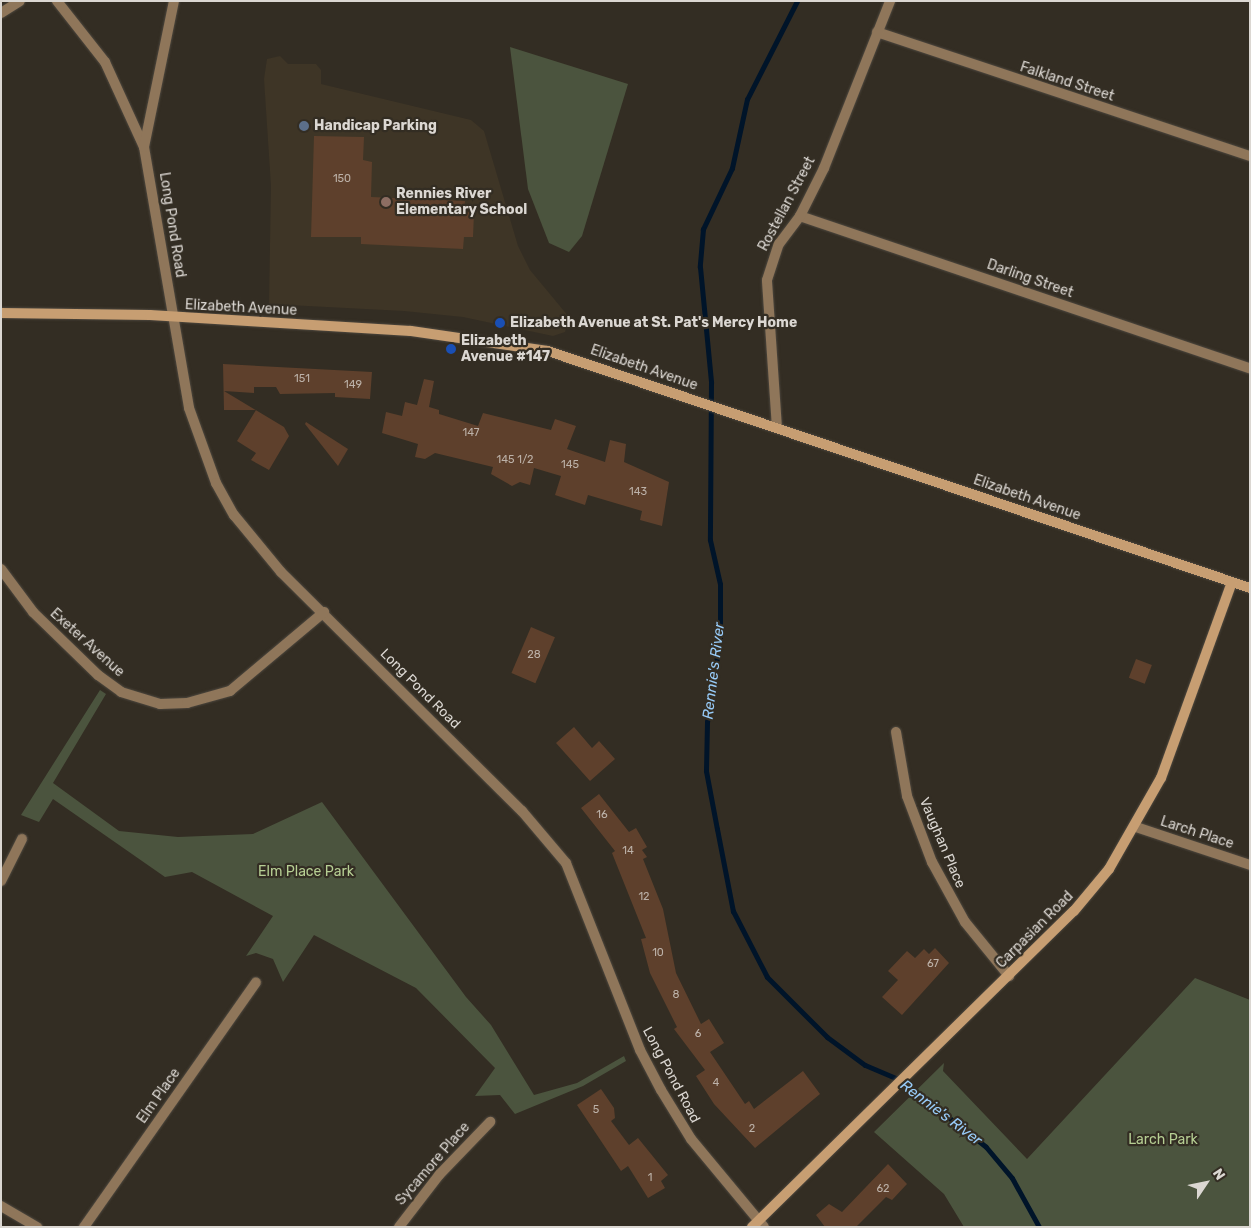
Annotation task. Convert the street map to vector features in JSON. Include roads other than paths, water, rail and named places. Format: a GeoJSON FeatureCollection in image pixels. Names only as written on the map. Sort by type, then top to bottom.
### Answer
{"type":"FeatureCollection","features":[{"type":"Feature","properties":{"kind":"main road","name":"Elizabeth Avenue"},"geometry":{"type":"LineString","coordinates":[[1,313],[173,317],[411,330],[494,341],[586,362],[734,414],[1250,588]]}},
{"type":"Feature","properties":{"kind":"main road","name":"Carpasian Road"},"geometry":{"type":"LineString","coordinates":[[758,1225],[1094,889],[1136,827],[1174,749],[1232,582]]}},
{"type":"Feature","properties":{"kind":"street"},"geometry":{"type":"LineString","coordinates":[[1,13],[20,1]]}},
{"type":"Feature","properties":{"kind":"street","name":"Long Pond Road"},"geometry":{"type":"LineString","coordinates":[[58,1],[105,62],[144,147],[156,195],[173,317],[194,430],[216,483],[254,541],[522,810],[566,863],[640,1050],[661,1090],[691,1139],[758,1225]]}},
{"type":"Feature","properties":{"kind":"street"},"geometry":{"type":"LineString","coordinates":[[144,147],[174,1]]}},
{"type":"Feature","properties":{"kind":"street","name":"Rostellan Street"},"geometry":{"type":"LineString","coordinates":[[777,428],[767,280],[779,244],[800,216],[890,1]]}},
{"type":"Feature","properties":{"kind":"street","name":"Falkland Street"},"geometry":{"type":"LineString","coordinates":[[877,32],[1250,156]]}},
{"type":"Feature","properties":{"kind":"street","name":"Darling Street"},"geometry":{"type":"LineString","coordinates":[[800,216],[1250,368]]}},
{"type":"Feature","properties":{"kind":"street","name":"Exeter Avenue"},"geometry":{"type":"LineString","coordinates":[[1,569],[33,612],[98,675],[121,692],[160,704],[187,703],[230,691],[324,612]]}},
{"type":"Feature","properties":{"kind":"street","name":"Vaughan Place"},"geometry":{"type":"LineString","coordinates":[[896,732],[907,796],[932,862],[965,922],[1009,976]]}},
{"type":"Feature","properties":{"kind":"street","name":"Larch Place"},"geometry":{"type":"LineString","coordinates":[[1136,827],[1250,865]]}},
{"type":"Feature","properties":{"kind":"street"},"geometry":{"type":"LineString","coordinates":[[1,881],[22,839]]}},
{"type":"Feature","properties":{"kind":"street","name":"Elm Place"},"geometry":{"type":"LineString","coordinates":[[84,1227],[256,982]]}},
{"type":"Feature","properties":{"kind":"street","name":"Sycamore Place"},"geometry":{"type":"LineString","coordinates":[[399,1227],[490,1122]]}},
{"type":"Feature","properties":{"kind":"street"},"geometry":{"type":"LineString","coordinates":[[1,1206],[37,1227]]}},
{"type":"Feature","properties":{"kind":"waterway","name":"Rennie's River"},"geometry":{"type":"LineString","coordinates":[[797,1],[747,99],[732,168],[703,229],[700,267],[711,382],[710,540],[720,584],[720,637],[707,722],[706,771],[733,911],[767,977],[827,1037],[865,1065],[901,1080],[986,1147],[1012,1178],[1039,1227]]}},
{"type":"Feature","properties":{"kind":"place","name":"Handicap Parking"},"geometry":{"type":"Point","coordinates":[304,126]}},
{"type":"Feature","properties":{"kind":"place","name":"Rennies River Elementary School"},"geometry":{"type":"Point","coordinates":[386,202]}},
{"type":"Feature","properties":{"kind":"place","name":"Elizabeth Avenue at St. Pat's Mercy Home"},"geometry":{"type":"Point","coordinates":[500,323]}},
{"type":"Feature","properties":{"kind":"place","name":"Elizabeth Avenue #147"},"geometry":{"type":"Point","coordinates":[451,349]}},
{"type":"Feature","properties":{"kind":"park label","name":"Elm Place Park"},"geometry":{"type":"Point","coordinates":[306,872]}},
{"type":"Feature","properties":{"kind":"park label","name":"Larch Park"},"geometry":{"type":"Point","coordinates":[1163,1140]}}]}
